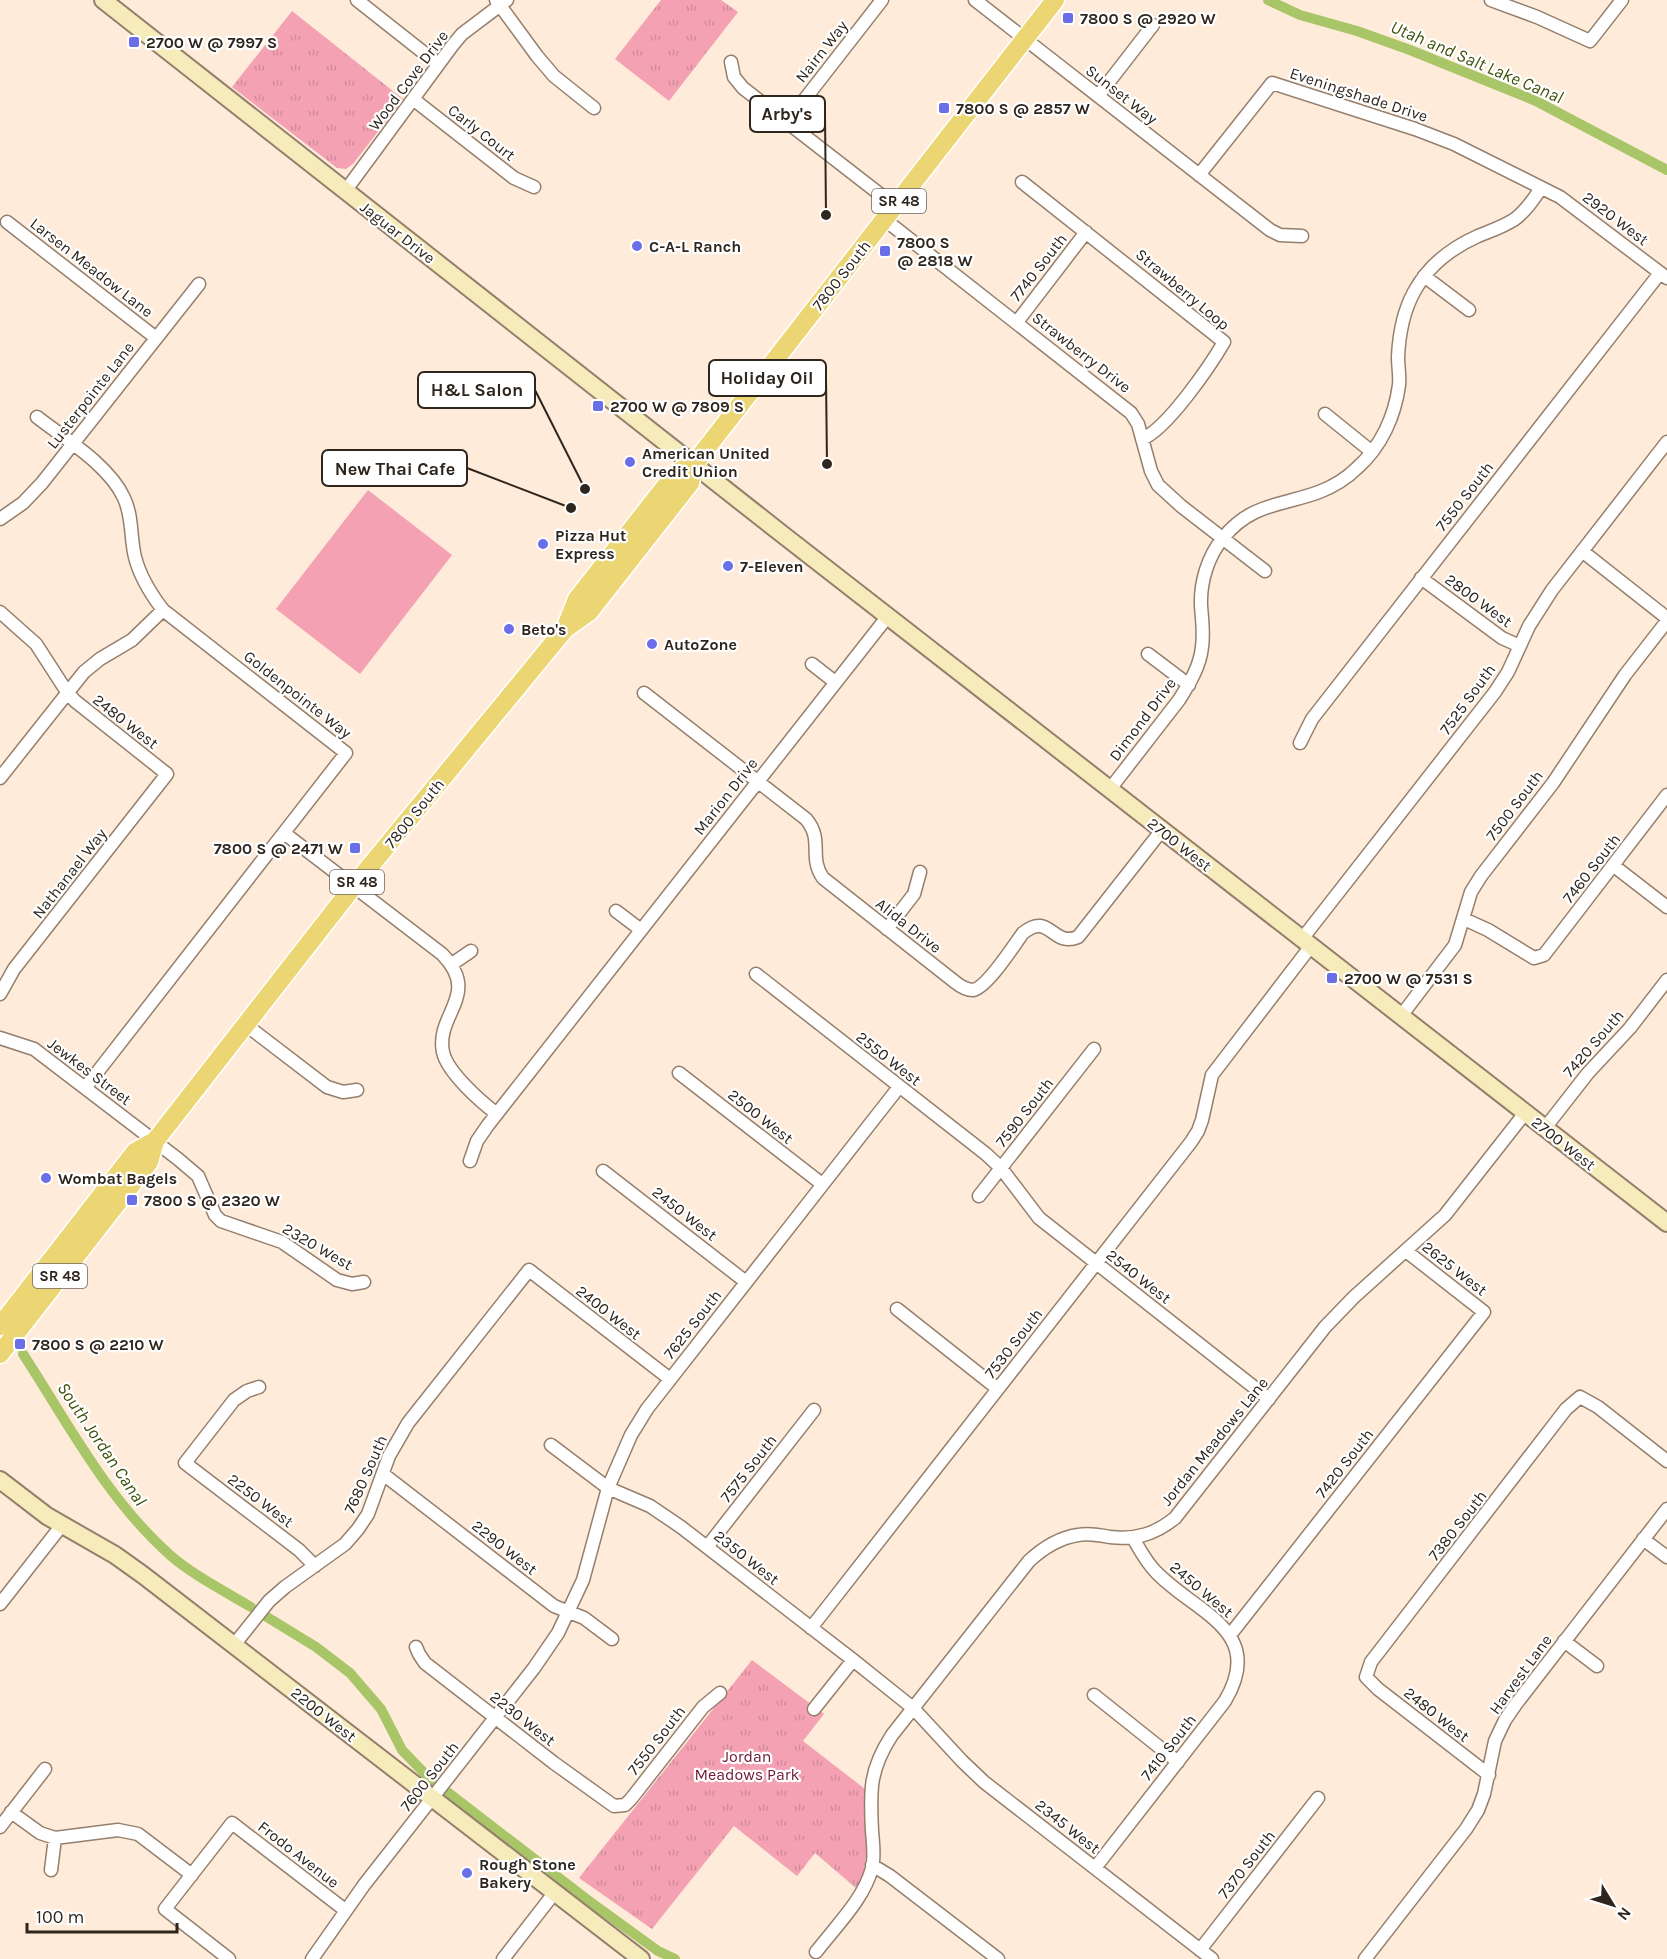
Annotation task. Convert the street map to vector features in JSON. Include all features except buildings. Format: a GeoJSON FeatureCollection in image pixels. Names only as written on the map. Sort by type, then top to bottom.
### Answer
{"type":"FeatureCollection","features":[{"type":"Feature","properties":{"kind":"main road","name":"Jaguar Drive"},"geometry":{"type":"LineString","coordinates":[[103,0],[694,464]]}},
{"type":"Feature","properties":{"kind":"main road","name":"7800 South"},"geometry":{"type":"LineString","coordinates":[[0,1354],[149,1162],[155,1141],[353,887],[565,629],[590,612],[690,483],[694,464],[1055,0]]}},
{"type":"Feature","properties":{"kind":"main road","name":"2700 West"},"geometry":{"type":"LineString","coordinates":[[694,464],[1667,1223]]}},
{"type":"Feature","properties":{"kind":"main road","name":"7800 South"},"geometry":{"type":"LineString","coordinates":[[0,1326],[135,1152],[155,1141]]}},
{"type":"Feature","properties":{"kind":"main road","name":"2200 West"},"geometry":{"type":"LineString","coordinates":[[0,1480],[41,1512],[124,1560],[234,1645],[438,1790],[555,1892],[641,1959]]}},
{"type":"Feature","properties":{"kind":"street"},"geometry":{"type":"LineString","coordinates":[[357,0],[438,64]]}},
{"type":"Feature","properties":{"kind":"street","name":"Nairn Way"},"geometry":{"type":"LineString","coordinates":[[787,122],[882,0]]}},
{"type":"Feature","properties":{"kind":"street","name":"Sunset Way"},"geometry":{"type":"LineString","coordinates":[[975,0],[1270,230],[1280,235],[1302,236]]}},
{"type":"Feature","properties":{"kind":"street"},"geometry":{"type":"LineString","coordinates":[[1491,0],[1537,17],[1590,41],[1622,0]]}},
{"type":"Feature","properties":{"kind":"street","name":"Wood Cove Drive"},"geometry":{"type":"LineString","coordinates":[[346,190],[462,34],[501,2]]}},
{"type":"Feature","properties":{"kind":"street"},"geometry":{"type":"LineString","coordinates":[[501,2],[537,56],[554,76],[594,108]]}},
{"type":"Feature","properties":{"kind":"street"},"geometry":{"type":"LineString","coordinates":[[1098,96],[1153,25]]}},
{"type":"Feature","properties":{"kind":"street","name":"Strawberry Drive"},"geometry":{"type":"LineString","coordinates":[[731,62],[734,77],[743,88],[787,122],[1017,322],[1131,413],[1138,424],[1151,471],[1158,485],[1176,502],[1265,571]]}},
{"type":"Feature","properties":{"kind":"street","name":"Eveningshade Drive"},"geometry":{"type":"LineString","coordinates":[[1199,175],[1272,83],[1415,129],[1454,144],[1541,188]]}},
{"type":"Feature","properties":{"kind":"street","name":"Carly Court"},"geometry":{"type":"LineString","coordinates":[[413,99],[514,178],[534,187]]}},
{"type":"Feature","properties":{"kind":"street","name":"Strawberry Loop"},"geometry":{"type":"LineString","coordinates":[[1022,182],[1224,342],[1215,358],[1164,424],[1142,439]]}},
{"type":"Feature","properties":{"kind":"street","name":"2920 West"},"geometry":{"type":"LineString","coordinates":[[1541,188],[1560,197],[1664,275]]}},
{"type":"Feature","properties":{"kind":"street","name":"Dimond Drive"},"geometry":{"type":"LineString","coordinates":[[1110,789],[1189,685],[1202,647],[1202,587],[1213,553],[1222,538],[1236,524],[1255,511],[1319,492],[1339,482],[1372,452],[1385,433],[1394,410],[1399,383],[1400,330],[1406,309],[1424,276],[1459,245],[1498,229],[1516,218],[1541,188]]}},
{"type":"Feature","properties":{"kind":"street","name":"Larsen Meadow Lane"},"geometry":{"type":"LineString","coordinates":[[7,222],[156,338]]}},
{"type":"Feature","properties":{"kind":"street","name":"7740 South"},"geometry":{"type":"LineString","coordinates":[[1017,322],[1086,232]]}},
{"type":"Feature","properties":{"kind":"street","name":"7550 South"},"geometry":{"type":"LineString","coordinates":[[1300,744],[1312,719],[1421,578],[1664,275]]}},
{"type":"Feature","properties":{"kind":"street"},"geometry":{"type":"LineString","coordinates":[[1424,276],[1469,310]]}},
{"type":"Feature","properties":{"kind":"street","name":"Lusterpointe Lane"},"geometry":{"type":"LineString","coordinates":[[0,519],[32,495],[199,284]]}},
{"type":"Feature","properties":{"kind":"street"},"geometry":{"type":"LineString","coordinates":[[1325,414],[1372,452]]}},
{"type":"Feature","properties":{"kind":"street","name":"Goldenpointe Way"},"geometry":{"type":"LineString","coordinates":[[37,417],[109,474],[117,485],[131,516],[134,556],[139,571],[163,610],[346,753],[85,1088]]}},
{"type":"Feature","properties":{"kind":"street","name":"7525 South"},"geometry":{"type":"LineString","coordinates":[[1217,1067],[1495,692],[1508,672],[1539,608],[1667,442]]}},
{"type":"Feature","properties":{"kind":"street"},"geometry":{"type":"LineString","coordinates":[[1582,551],[1667,619]]}},
{"type":"Feature","properties":{"kind":"street","name":"2800 West"},"geometry":{"type":"LineString","coordinates":[[1421,578],[1502,638],[1520,646]]}},
{"type":"Feature","properties":{"kind":"street"},"geometry":{"type":"LineString","coordinates":[[0,778],[84,672],[100,659],[132,640],[163,610]]}},
{"type":"Feature","properties":{"kind":"street"},"geometry":{"type":"LineString","coordinates":[[0,612],[36,644],[67,692]]}},
{"type":"Feature","properties":{"kind":"street","name":"Marion Drive"},"geometry":{"type":"LineString","coordinates":[[470,1161],[477,1141],[497,1114],[888,615]]}},
{"type":"Feature","properties":{"kind":"street","name":"7500 South"},"geometry":{"type":"LineString","coordinates":[[1401,1016],[1455,945],[1471,892],[1481,876],[1553,783],[1625,675],[1667,619]]}},
{"type":"Feature","properties":{"kind":"street"},"geometry":{"type":"LineString","coordinates":[[1148,654],[1189,685]]}},
{"type":"Feature","properties":{"kind":"street"},"geometry":{"type":"LineString","coordinates":[[812,664],[835,682]]}},
{"type":"Feature","properties":{"kind":"street","name":"2480 West"},"geometry":{"type":"LineString","coordinates":[[67,692],[81,706],[167,774]]}},
{"type":"Feature","properties":{"kind":"street","name":"Alida Drive"},"geometry":{"type":"LineString","coordinates":[[644,693],[759,780],[811,824],[817,839],[816,864],[823,878],[963,988],[974,990],[978,988],[1030,927],[1042,926],[1064,939],[1070,940],[1078,937],[1162,830]]}},
{"type":"Feature","properties":{"kind":"street","name":"Nathanael Way"},"geometry":{"type":"LineString","coordinates":[[0,994],[14,969],[167,774]]}},
{"type":"Feature","properties":{"kind":"street","name":"7460 South"},"geometry":{"type":"LineString","coordinates":[[1464,919],[1488,930],[1526,955],[1534,958],[1544,955],[1667,795]]}},
{"type":"Feature","properties":{"kind":"street"},"geometry":{"type":"LineString","coordinates":[[284,833],[452,964],[456,974],[458,995],[442,1038],[443,1054],[456,1074],[480,1100],[497,1114]]}},
{"type":"Feature","properties":{"kind":"street"},"geometry":{"type":"LineString","coordinates":[[1614,866],[1667,907]]}},
{"type":"Feature","properties":{"kind":"street"},"geometry":{"type":"LineString","coordinates":[[887,929],[914,894],[920,872]]}},
{"type":"Feature","properties":{"kind":"street"},"geometry":{"type":"LineString","coordinates":[[616,911],[641,930]]}},
{"type":"Feature","properties":{"kind":"street"},"geometry":{"type":"LineString","coordinates":[[452,964],[471,951]]}},
{"type":"Feature","properties":{"kind":"street","name":"2550 West"},"geometry":{"type":"LineString","coordinates":[[756,974],[1001,1168]]}},
{"type":"Feature","properties":{"kind":"street","name":"7420 South"},"geometry":{"type":"LineString","coordinates":[[1545,1128],[1588,1073],[1630,1028],[1667,980]]}},
{"type":"Feature","properties":{"kind":"street"},"geometry":{"type":"LineString","coordinates":[[246,1024],[327,1087],[343,1092],[357,1090]]}},
{"type":"Feature","properties":{"kind":"street","name":"Jewkes Street"},"geometry":{"type":"LineString","coordinates":[[0,1038],[34,1049],[155,1141]]}},
{"type":"Feature","properties":{"kind":"street","name":"7590 South"},"geometry":{"type":"LineString","coordinates":[[979,1196],[1094,1049]]}},
{"type":"Feature","properties":{"kind":"street","name":"7530 South"},"geometry":{"type":"LineString","coordinates":[[812,1628],[1198,1131],[1209,1083],[1217,1067]]}},
{"type":"Feature","properties":{"kind":"street","name":"2500 West"},"geometry":{"type":"LineString","coordinates":[[679,1073],[822,1185]]}},
{"type":"Feature","properties":{"kind":"street","name":"7625 South"},"geometry":{"type":"LineString","coordinates":[[569,1612],[583,1580],[608,1488],[631,1435],[647,1409],[899,1086]]}},
{"type":"Feature","properties":{"kind":"street","name":"Jordan Meadows Lane"},"geometry":{"type":"LineString","coordinates":[[816,1952],[865,1886],[874,1853],[871,1788],[874,1769],[886,1743],[1029,1561],[1052,1542],[1080,1534],[1133,1538],[1164,1527],[1175,1518],[1325,1327],[1354,1297],[1445,1215],[1525,1113]]}},
{"type":"Feature","properties":{"kind":"street","name":"2320 West"},"geometry":{"type":"LineString","coordinates":[[155,1141],[198,1176],[215,1215],[221,1221],[282,1242],[337,1280],[352,1284],[363,1282]]}},
{"type":"Feature","properties":{"kind":"street","name":"2540 West"},"geometry":{"type":"LineString","coordinates":[[1001,1168],[1039,1218],[1269,1399]]}},
{"type":"Feature","properties":{"kind":"street","name":"2450 West"},"geometry":{"type":"LineString","coordinates":[[603,1171],[746,1282]]}},
{"type":"Feature","properties":{"kind":"street","name":"2625 West"},"geometry":{"type":"LineString","coordinates":[[1406,1251],[1484,1311]]}},
{"type":"Feature","properties":{"kind":"street","name":"2400 West"},"geometry":{"type":"LineString","coordinates":[[529,1269],[670,1379]]}},
{"type":"Feature","properties":{"kind":"street","name":"7680 South"},"geometry":{"type":"LineString","coordinates":[[234,1645],[269,1601],[345,1544],[358,1529],[368,1514],[397,1441],[408,1423],[529,1269]]}},
{"type":"Feature","properties":{"kind":"street"},"geometry":{"type":"LineString","coordinates":[[897,1309],[998,1389]]}},
{"type":"Feature","properties":{"kind":"street","name":"7420 South"},"geometry":{"type":"LineString","coordinates":[[1230,1635],[1484,1311]]}},
{"type":"Feature","properties":{"kind":"street","name":"2250 West"},"geometry":{"type":"LineString","coordinates":[[260,1387],[247,1391],[234,1400],[185,1463],[299,1550],[315,1566]]}},
{"type":"Feature","properties":{"kind":"street","name":"7380 South"},"geometry":{"type":"LineString","coordinates":[[1366,1677],[1371,1662],[1566,1409],[1580,1398],[1598,1407],[1667,1461]]}},
{"type":"Feature","properties":{"kind":"street","name":"7575 South"},"geometry":{"type":"LineString","coordinates":[[707,1547],[814,1410]]}},
{"type":"Feature","properties":{"kind":"street","name":"2350 West"},"geometry":{"type":"LineString","coordinates":[[551,1445],[608,1488],[650,1506],[666,1516],[913,1708]]}},
{"type":"Feature","properties":{"kind":"street","name":"2290 West"},"geometry":{"type":"LineString","coordinates":[[383,1474],[554,1606],[584,1618],[612,1639]]}},
{"type":"Feature","properties":{"kind":"street","name":"Harvest Lane"},"geometry":{"type":"LineString","coordinates":[[1365,1959],[1466,1830],[1478,1810],[1489,1774],[1495,1741],[1505,1720],[1667,1509]]}},
{"type":"Feature","properties":{"kind":"street"},"geometry":{"type":"LineString","coordinates":[[0,1604],[62,1525]]}},
{"type":"Feature","properties":{"kind":"street","name":"2450 West"},"geometry":{"type":"LineString","coordinates":[[1133,1538],[1156,1573],[1217,1621],[1230,1635]]}},
{"type":"Feature","properties":{"kind":"street"},"geometry":{"type":"LineString","coordinates":[[1643,1539],[1667,1557]]}},
{"type":"Feature","properties":{"kind":"street","name":"7600 South"},"geometry":{"type":"LineString","coordinates":[[312,1959],[345,1910],[541,1659],[569,1612]]}},
{"type":"Feature","properties":{"kind":"street","name":"7410 South"},"geometry":{"type":"LineString","coordinates":[[1095,1868],[1225,1701],[1233,1686],[1238,1660],[1230,1635]]}},
{"type":"Feature","properties":{"kind":"street"},"geometry":{"type":"LineString","coordinates":[[1564,1641],[1597,1666]]}},
{"type":"Feature","properties":{"kind":"street","name":"2230 West"},"geometry":{"type":"LineString","coordinates":[[416,1647],[425,1663],[610,1804],[618,1806]]}},
{"type":"Feature","properties":{"kind":"street"},"geometry":{"type":"LineString","coordinates":[[814,1709],[853,1660]]}},
{"type":"Feature","properties":{"kind":"street","name":"2480 West"},"geometry":{"type":"LineString","coordinates":[[1366,1677],[1378,1689],[1489,1774]]}},
{"type":"Feature","properties":{"kind":"street","name":"7550 South"},"geometry":{"type":"LineString","coordinates":[[618,1806],[625,1804],[631,1798],[703,1707],[720,1694]]}},
{"type":"Feature","properties":{"kind":"street"},"geometry":{"type":"LineString","coordinates":[[1094,1695],[1178,1762]]}},
{"type":"Feature","properties":{"kind":"street","name":"2345 West"},"geometry":{"type":"LineString","coordinates":[[913,1708],[978,1777],[1212,1959]]}},
{"type":"Feature","properties":{"kind":"street"},"geometry":{"type":"LineString","coordinates":[[0,1827],[45,1769]]}},
{"type":"Feature","properties":{"kind":"street","name":"7370 South"},"geometry":{"type":"LineString","coordinates":[[1200,1950],[1318,1798]]}},
{"type":"Feature","properties":{"kind":"street"},"geometry":{"type":"LineString","coordinates":[[11,1812],[40,1833],[55,1838],[127,1831],[146,1839],[192,1875],[165,1910],[229,1959]]}},
{"type":"Feature","properties":{"kind":"street","name":"Frodo Avenue"},"geometry":{"type":"LineString","coordinates":[[192,1875],[232,1823],[345,1910]]}},
{"type":"Feature","properties":{"kind":"street"},"geometry":{"type":"LineString","coordinates":[[51,1870],[55,1838]]}},
{"type":"Feature","properties":{"kind":"street"},"geometry":{"type":"LineString","coordinates":[[872,1865],[890,1876],[998,1959]]}},
{"type":"Feature","properties":{"kind":"street"},"geometry":{"type":"LineString","coordinates":[[503,1959],[555,1892]]}},
{"type":"Feature","properties":{"kind":"green space"},"geometry":{"type":"Polygon","coordinates":[[[661,0],[721,0],[738,12],[669,101],[615,59],[661,0]]]}},
{"type":"Feature","properties":{"kind":"green space"},"geometry":{"type":"Polygon","coordinates":[[[292,11],[403,99],[353,164],[346,169],[337,168],[232,87],[292,11]]]}},
{"type":"Feature","properties":{"kind":"green space"},"geometry":{"type":"Polygon","coordinates":[[[368,490],[452,555],[360,674],[276,609],[368,490]]]}},
{"type":"Feature","properties":{"kind":"green space","name":"Jordan Meadows Park"},"geometry":{"type":"Polygon","coordinates":[[[752,1660],[824,1714],[803,1741],[865,1789],[867,1847],[864,1871],[856,1888],[815,1853],[797,1876],[734,1826],[652,1929],[579,1878],[752,1660]]]}},
{"type":"Feature","properties":{"kind":"waterway","name":"Utah and Salt Lake Canal"},"geometry":{"type":"LineString","coordinates":[[1268,0],[1300,15],[1357,31],[1410,50],[1536,101],[1667,170]]}},
{"type":"Feature","properties":{"kind":"waterway","name":"South Jordan Canal"},"geometry":{"type":"LineString","coordinates":[[23,1354],[108,1485],[147,1533],[188,1569],[251,1607]]}},
{"type":"Feature","properties":{"kind":"waterway","name":"South Jordan Canal"},"geometry":{"type":"LineString","coordinates":[[267,1617],[316,1647],[350,1673],[381,1709],[402,1750],[428,1777],[585,1898],[658,1951],[675,1959]]}},
{"type":"Feature","properties":{"kind":"place","name":"7800 S @ 2920 W"},"geometry":{"type":"Point","coordinates":[1068,18]}},
{"type":"Feature","properties":{"kind":"place","name":"2700 W @ 7997 S"},"geometry":{"type":"Point","coordinates":[134,42]}},
{"type":"Feature","properties":{"kind":"place","name":"7800 S @ 2857 W"},"geometry":{"type":"Point","coordinates":[944,108]}},
{"type":"Feature","properties":{"kind":"place","name":"Arby's"},"geometry":{"type":"Point","coordinates":[826,215]}},
{"type":"Feature","properties":{"kind":"place","name":"C-A-L Ranch"},"geometry":{"type":"Point","coordinates":[637,246]}},
{"type":"Feature","properties":{"kind":"place","name":"7800 S @ 2818 W"},"geometry":{"type":"Point","coordinates":[885,251]}},
{"type":"Feature","properties":{"kind":"place","name":"2700 W @ 7809 S"},"geometry":{"type":"Point","coordinates":[598,406]}},
{"type":"Feature","properties":{"kind":"place","name":"American United Credit Union"},"geometry":{"type":"Point","coordinates":[630,462]}},
{"type":"Feature","properties":{"kind":"place","name":"Holiday Oil"},"geometry":{"type":"Point","coordinates":[827,464]}},
{"type":"Feature","properties":{"kind":"place","name":"H&L Salon"},"geometry":{"type":"Point","coordinates":[585,489]}},
{"type":"Feature","properties":{"kind":"place","name":"New Thai Cafe"},"geometry":{"type":"Point","coordinates":[571,508]}},
{"type":"Feature","properties":{"kind":"place","name":"Pizza Hut Express"},"geometry":{"type":"Point","coordinates":[543,544]}},
{"type":"Feature","properties":{"kind":"place","name":"7-Eleven"},"geometry":{"type":"Point","coordinates":[728,566]}},
{"type":"Feature","properties":{"kind":"place","name":"Beto's"},"geometry":{"type":"Point","coordinates":[509,629]}},
{"type":"Feature","properties":{"kind":"place","name":"AutoZone"},"geometry":{"type":"Point","coordinates":[652,644]}},
{"type":"Feature","properties":{"kind":"place","name":"7800 S @ 2471 W"},"geometry":{"type":"Point","coordinates":[355,848]}},
{"type":"Feature","properties":{"kind":"place","name":"2700 W @ 7531 S"},"geometry":{"type":"Point","coordinates":[1332,978]}},
{"type":"Feature","properties":{"kind":"place","name":"Wombat Bagels"},"geometry":{"type":"Point","coordinates":[46,1178]}},
{"type":"Feature","properties":{"kind":"place","name":"7800 S @ 2320 W"},"geometry":{"type":"Point","coordinates":[132,1200]}},
{"type":"Feature","properties":{"kind":"place","name":"7800 S @ 2210 W"},"geometry":{"type":"Point","coordinates":[20,1344]}},
{"type":"Feature","properties":{"kind":"place","name":"Rough Stone Bakery"},"geometry":{"type":"Point","coordinates":[467,1873]}}]}
